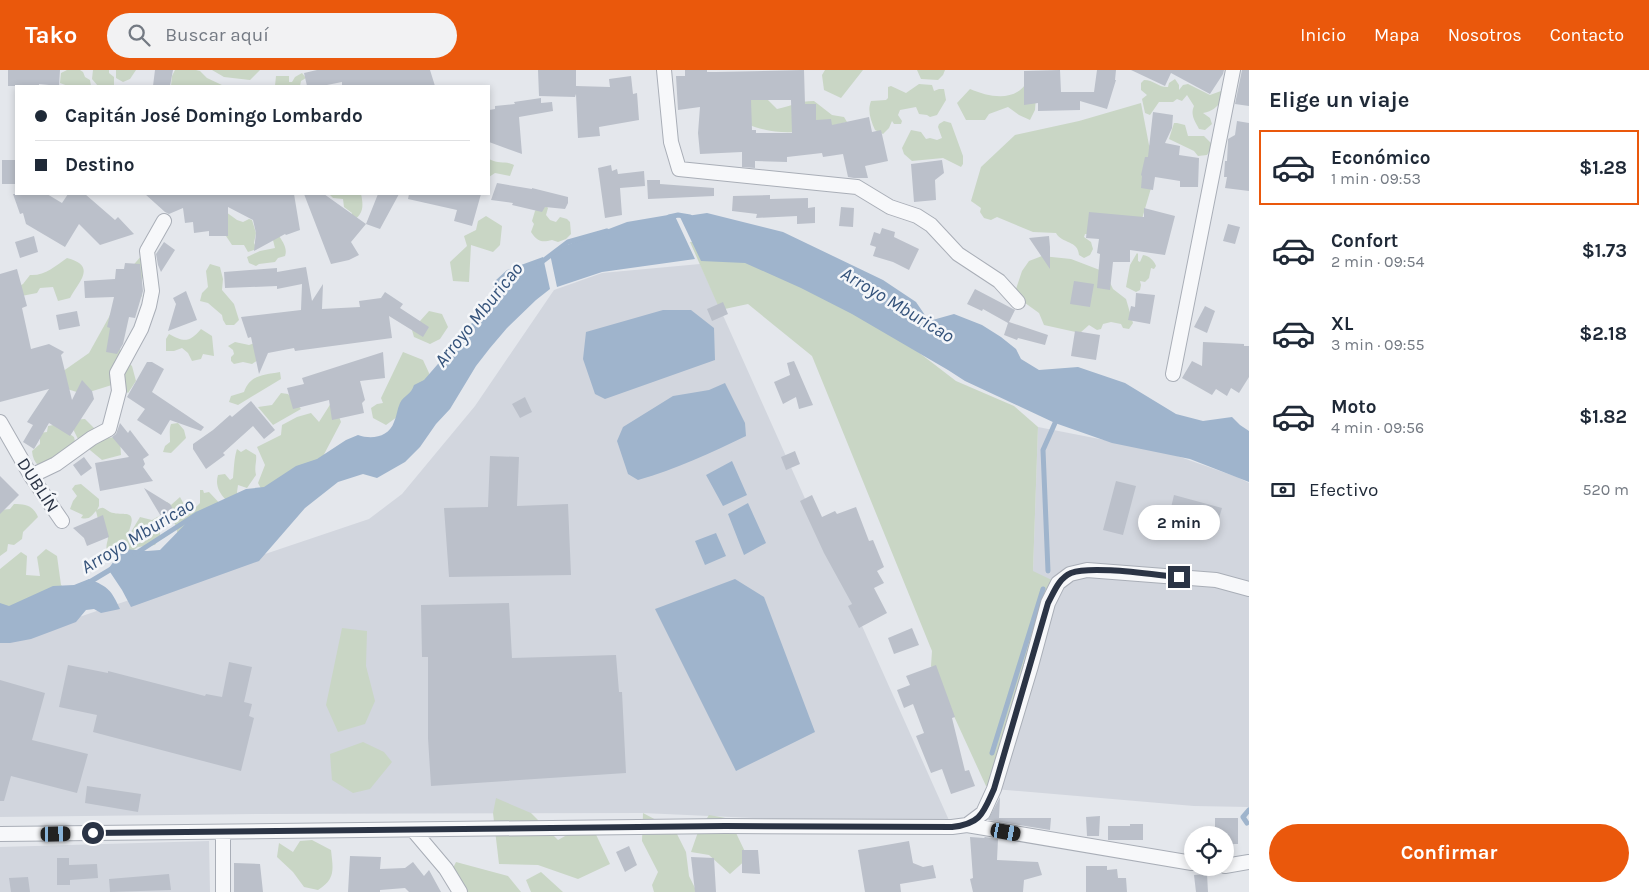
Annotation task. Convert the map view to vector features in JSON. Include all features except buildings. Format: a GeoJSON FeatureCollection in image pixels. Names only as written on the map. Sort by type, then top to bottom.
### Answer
{"type":"FeatureCollection","features":[{"type":"Feature","properties":{"kind":"street"},"geometry":{"type":"LineString","coordinates":[[664,70],[671,142],[680,169],[857,187],[890,207],[917,216],[931,225],[958,254],[999,281],[1018,302]]}},
{"type":"Feature","properties":{"kind":"street"},"geometry":{"type":"LineString","coordinates":[[1173,374],[1233,70]]}},
{"type":"Feature","properties":{"kind":"street"},"geometry":{"type":"LineString","coordinates":[[31,476],[56,464],[92,438],[109,429],[119,391],[117,372],[141,330],[149,306],[152,291],[147,251],[164,221]]}},
{"type":"Feature","properties":{"kind":"street","name":"DUBLÍN"},"geometry":{"type":"LineString","coordinates":[[0,422],[31,476],[62,521]]}},
{"type":"Feature","properties":{"kind":"street"},"geometry":{"type":"LineString","coordinates":[[967,825],[983,813],[994,789],[1048,603],[1058,583],[1070,574],[1087,570],[1216,580],[1249,589]]}},
{"type":"Feature","properties":{"kind":"street"},"geometry":{"type":"LineString","coordinates":[[0,834],[725,826],[952,827],[967,825],[1184,862]]}},
{"type":"Feature","properties":{"kind":"street"},"geometry":{"type":"LineString","coordinates":[[413,830],[446,870],[460,892]]}},
{"type":"Feature","properties":{"kind":"street"},"geometry":{"type":"LineString","coordinates":[[223,832],[223,892]]}},
{"type":"Feature","properties":{"kind":"street"},"geometry":{"type":"LineString","coordinates":[[1234,864],[1249,862]]}},
{"type":"Feature","properties":{"kind":"shaded area"},"geometry":{"type":"Polygon","coordinates":[[[700,264],[952,827],[643,813],[0,817],[0,643],[369,519],[402,494],[475,406],[554,290],[602,273],[700,264]]]}},
{"type":"Feature","properties":{"kind":"shaded area"},"geometry":{"type":"Polygon","coordinates":[[[1038,427],[1166,452],[1249,483],[1249,807],[1194,806],[994,789],[1033,571],[1038,427]]]}},
{"type":"Feature","properties":{"kind":"shaded area"},"geometry":{"type":"Polygon","coordinates":[[[209,841],[210,892],[0,892],[0,847],[209,841]]]}},
{"type":"Feature","properties":{"kind":"green space"},"geometry":{"type":"Polygon","coordinates":[[[67,70],[80,70],[90,80],[91,85],[65,85],[60,83],[61,73],[67,70]]]}},
{"type":"Feature","properties":{"kind":"green space"},"geometry":{"type":"Polygon","coordinates":[[[93,70],[109,70],[109,73],[114,77],[114,85],[97,85],[92,79],[93,70]]]}},
{"type":"Feature","properties":{"kind":"green space"},"geometry":{"type":"Polygon","coordinates":[[[116,70],[136,70],[130,79],[123,82],[116,78],[116,70]]]}},
{"type":"Feature","properties":{"kind":"green space"},"geometry":{"type":"Polygon","coordinates":[[[175,70],[196,70],[222,85],[171,85],[175,70]]]}},
{"type":"Feature","properties":{"kind":"green space"},"geometry":{"type":"Polygon","coordinates":[[[212,70],[260,70],[250,80],[224,77],[212,70]]]}},
{"type":"Feature","properties":{"kind":"green space"},"geometry":{"type":"Polygon","coordinates":[[[825,70],[863,70],[841,98],[824,90],[822,75],[825,70]]]}},
{"type":"Feature","properties":{"kind":"green space"},"geometry":{"type":"Polygon","coordinates":[[[917,70],[945,70],[938,80],[921,79],[917,70]]]}},
{"type":"Feature","properties":{"kind":"green space"},"geometry":{"type":"Polygon","coordinates":[[[302,73],[306,78],[301,81],[300,85],[275,85],[276,76],[289,76],[289,82],[292,82],[295,77],[302,73]]]}},
{"type":"Feature","properties":{"kind":"green space"},"geometry":{"type":"Polygon","coordinates":[[[1175,79],[1179,85],[1179,90],[1183,85],[1188,84],[1210,95],[1221,91],[1222,100],[1220,103],[1212,110],[1203,113],[1210,118],[1212,124],[1205,130],[1199,129],[1193,115],[1194,106],[1187,95],[1182,101],[1177,99],[1173,102],[1159,102],[1150,115],[1145,113],[1142,99],[1147,95],[1141,90],[1141,83],[1144,80],[1148,80],[1168,87],[1169,83],[1175,79]]]}},
{"type":"Feature","properties":{"kind":"green space"},"geometry":{"type":"Polygon","coordinates":[[[1028,80],[1037,83],[1035,110],[1030,120],[1008,107],[989,114],[985,120],[966,120],[957,103],[970,89],[995,96],[1010,95],[1023,87],[1028,80]]]}},
{"type":"Feature","properties":{"kind":"green space"},"geometry":{"type":"Polygon","coordinates":[[[731,82],[759,91],[777,109],[814,101],[832,115],[844,117],[847,122],[797,132],[760,129],[747,124],[731,82]]]}},
{"type":"Feature","properties":{"kind":"green space"},"geometry":{"type":"Polygon","coordinates":[[[919,84],[932,85],[934,91],[944,89],[946,100],[937,115],[930,117],[919,114],[916,107],[900,110],[898,115],[902,121],[901,124],[894,124],[892,121],[889,128],[883,134],[875,130],[869,112],[871,101],[886,100],[888,98],[888,87],[891,86],[906,93],[919,84]]]}},
{"type":"Feature","properties":{"kind":"green space"},"geometry":{"type":"Polygon","coordinates":[[[1141,103],[1149,145],[1152,147],[1154,178],[1137,236],[1085,234],[1084,237],[1091,242],[1093,249],[1090,255],[1084,258],[1079,255],[1078,250],[1073,244],[1062,239],[1056,233],[1033,232],[997,217],[991,220],[984,218],[980,212],[981,208],[971,201],[981,167],[1015,135],[1079,121],[1141,103]]]}},
{"type":"Feature","properties":{"kind":"green space"},"geometry":{"type":"Polygon","coordinates":[[[944,121],[951,123],[963,156],[961,167],[943,158],[912,161],[904,154],[902,148],[911,130],[921,132],[926,139],[937,140],[942,138],[938,127],[944,121]]]}},
{"type":"Feature","properties":{"kind":"green space"},"geometry":{"type":"Polygon","coordinates":[[[1174,123],[1185,125],[1188,136],[1204,136],[1211,143],[1211,149],[1207,155],[1198,156],[1194,151],[1169,139],[1174,123]]]}},
{"type":"Feature","properties":{"kind":"green space"},"geometry":{"type":"Polygon","coordinates":[[[490,159],[514,165],[510,176],[495,173],[490,176],[490,159]]]}},
{"type":"Feature","properties":{"kind":"green space"},"geometry":{"type":"Polygon","coordinates":[[[330,195],[361,195],[362,210],[351,222],[350,217],[352,213],[344,207],[343,199],[333,198],[330,195]]]}},
{"type":"Feature","properties":{"kind":"green space"},"geometry":{"type":"Polygon","coordinates":[[[542,201],[548,208],[546,215],[550,220],[556,222],[560,217],[570,222],[571,234],[566,239],[558,242],[552,240],[542,241],[537,239],[531,232],[535,211],[542,201]]]}},
{"type":"Feature","properties":{"kind":"green space"},"geometry":{"type":"Polygon","coordinates":[[[226,212],[243,222],[249,219],[252,220],[256,233],[254,243],[257,249],[248,252],[244,245],[232,245],[226,236],[226,212]]]}},
{"type":"Feature","properties":{"kind":"green space"},"geometry":{"type":"Polygon","coordinates":[[[486,216],[502,226],[500,245],[493,252],[471,245],[469,282],[453,281],[450,262],[467,246],[464,236],[476,230],[478,221],[486,216]]]}},
{"type":"Feature","properties":{"kind":"green space"},"geometry":{"type":"Polygon","coordinates":[[[278,234],[285,247],[285,256],[278,258],[275,262],[256,266],[249,263],[247,257],[260,251],[275,248],[272,236],[278,234]]]}},
{"type":"Feature","properties":{"kind":"green space"},"geometry":{"type":"Polygon","coordinates":[[[690,242],[714,242],[892,332],[956,381],[1014,406],[1038,427],[1033,571],[1058,583],[994,789],[986,786],[931,666],[932,651],[812,356],[748,304],[720,310],[690,242]]]}},
{"type":"Feature","properties":{"kind":"green space"},"geometry":{"type":"Polygon","coordinates":[[[1137,253],[1138,261],[1140,262],[1143,255],[1153,260],[1156,266],[1154,269],[1151,268],[1149,278],[1145,282],[1140,281],[1140,290],[1136,292],[1126,287],[1130,265],[1137,253]]]}},
{"type":"Feature","properties":{"kind":"green space"},"geometry":{"type":"Polygon","coordinates":[[[142,255],[148,265],[142,279],[142,296],[124,319],[118,339],[122,357],[132,366],[136,381],[128,393],[115,384],[83,394],[64,388],[59,374],[89,353],[109,317],[130,269],[142,255]]]}},
{"type":"Feature","properties":{"kind":"green space"},"geometry":{"type":"Polygon","coordinates":[[[1042,256],[1071,259],[1105,272],[1113,289],[1126,299],[1133,323],[1129,329],[1123,328],[1121,324],[1111,322],[1103,324],[1101,329],[1097,330],[1089,325],[1080,333],[1044,325],[1039,313],[1014,295],[1022,271],[1029,261],[1042,256]]]}},
{"type":"Feature","properties":{"kind":"green space"},"geometry":{"type":"Polygon","coordinates":[[[67,258],[82,265],[84,270],[81,280],[70,298],[58,301],[53,287],[40,288],[37,293],[11,298],[18,287],[30,275],[45,272],[67,258]]]}},
{"type":"Feature","properties":{"kind":"green space"},"geometry":{"type":"Polygon","coordinates":[[[210,264],[220,267],[223,279],[222,290],[234,304],[239,320],[234,325],[226,325],[222,315],[208,303],[200,301],[202,293],[208,287],[206,271],[210,264]]]}},
{"type":"Feature","properties":{"kind":"green space"},"geometry":{"type":"Polygon","coordinates":[[[429,311],[442,314],[448,327],[440,339],[430,344],[414,337],[412,330],[429,311]]]}},
{"type":"Feature","properties":{"kind":"green space"},"geometry":{"type":"Polygon","coordinates":[[[201,329],[212,336],[214,356],[203,354],[201,359],[192,361],[188,353],[182,348],[166,351],[166,339],[169,334],[186,340],[193,337],[201,329]]]}},
{"type":"Feature","properties":{"kind":"green space"},"geometry":{"type":"Polygon","coordinates":[[[235,342],[249,345],[255,343],[258,360],[252,364],[243,362],[234,364],[231,361],[231,357],[234,354],[233,350],[228,346],[235,342]]]}},
{"type":"Feature","properties":{"kind":"green space"},"geometry":{"type":"Polygon","coordinates":[[[403,352],[423,360],[429,373],[430,386],[415,404],[386,425],[373,418],[371,408],[383,403],[381,398],[403,352]]]}},
{"type":"Feature","properties":{"kind":"green space"},"geometry":{"type":"Polygon","coordinates":[[[280,372],[281,379],[238,405],[229,402],[231,396],[244,392],[254,379],[263,375],[280,372]]]}},
{"type":"Feature","properties":{"kind":"green space"},"geometry":{"type":"Polygon","coordinates":[[[281,393],[288,394],[301,409],[273,425],[258,407],[272,405],[281,393]]]}},
{"type":"Feature","properties":{"kind":"green space"},"geometry":{"type":"Polygon","coordinates":[[[333,400],[341,422],[320,462],[265,496],[258,483],[265,465],[257,447],[281,435],[282,425],[297,417],[311,413],[319,422],[333,400]]]}},
{"type":"Feature","properties":{"kind":"green space"},"geometry":{"type":"Polygon","coordinates":[[[85,419],[104,438],[118,437],[121,455],[102,460],[79,441],[70,423],[71,420],[85,419]]]}},
{"type":"Feature","properties":{"kind":"green space"},"geometry":{"type":"Polygon","coordinates":[[[178,423],[184,430],[186,438],[171,453],[163,452],[165,446],[170,442],[171,424],[178,423]]]}},
{"type":"Feature","properties":{"kind":"green space"},"geometry":{"type":"Polygon","coordinates":[[[59,424],[74,437],[78,455],[73,461],[59,468],[45,469],[34,460],[32,451],[40,444],[40,433],[47,432],[48,426],[59,424]]]}},
{"type":"Feature","properties":{"kind":"green space"},"geometry":{"type":"Polygon","coordinates":[[[237,449],[241,452],[246,449],[256,455],[256,475],[247,488],[238,485],[238,496],[226,500],[218,489],[217,479],[218,475],[225,474],[230,480],[233,478],[237,449]]]}},
{"type":"Feature","properties":{"kind":"green space"},"geometry":{"type":"Polygon","coordinates":[[[81,484],[99,499],[97,510],[103,508],[110,512],[128,514],[132,519],[129,531],[131,532],[140,517],[152,520],[161,515],[167,515],[168,525],[160,530],[160,537],[155,545],[138,547],[122,558],[108,557],[106,546],[108,537],[100,527],[96,511],[90,517],[81,518],[83,515],[70,509],[77,496],[72,489],[75,485],[81,484]]]}},
{"type":"Feature","properties":{"kind":"green space"},"geometry":{"type":"Polygon","coordinates":[[[200,490],[203,490],[204,493],[209,492],[225,509],[178,535],[175,524],[165,506],[167,502],[171,505],[180,497],[186,508],[192,511],[200,503],[200,490]]]}},
{"type":"Feature","properties":{"kind":"green space"},"geometry":{"type":"Polygon","coordinates":[[[14,504],[28,506],[34,510],[38,517],[23,532],[22,539],[14,545],[8,544],[7,551],[0,556],[0,510],[10,509],[14,504]]]}},
{"type":"Feature","properties":{"kind":"green space"},"geometry":{"type":"Polygon","coordinates":[[[46,549],[57,556],[61,585],[73,596],[0,613],[0,569],[21,552],[27,556],[26,575],[40,576],[37,557],[46,549]]]}},
{"type":"Feature","properties":{"kind":"green space"},"geometry":{"type":"Polygon","coordinates":[[[342,628],[367,631],[366,666],[375,701],[365,724],[338,732],[326,705],[342,628]]]}},
{"type":"Feature","properties":{"kind":"green space"},"geometry":{"type":"Polygon","coordinates":[[[363,742],[384,752],[392,762],[370,789],[353,793],[332,780],[330,754],[363,742]]]}},
{"type":"Feature","properties":{"kind":"green space"},"geometry":{"type":"Polygon","coordinates":[[[496,798],[531,813],[558,840],[590,822],[610,864],[578,879],[538,865],[499,864],[493,813],[496,798]]]}},
{"type":"Feature","properties":{"kind":"green space"},"geometry":{"type":"Polygon","coordinates":[[[643,813],[675,830],[686,852],[689,876],[697,892],[654,892],[652,885],[658,872],[642,841],[643,813]]]}},
{"type":"Feature","properties":{"kind":"green space"},"geometry":{"type":"Polygon","coordinates":[[[709,815],[731,819],[748,858],[730,874],[709,855],[691,852],[698,832],[709,815]]]}},
{"type":"Feature","properties":{"kind":"green space"},"geometry":{"type":"Polygon","coordinates":[[[312,840],[331,850],[333,868],[331,878],[318,890],[304,887],[293,872],[277,857],[279,843],[293,852],[300,841],[312,840]]]}},
{"type":"Feature","properties":{"kind":"green space"},"geometry":{"type":"Polygon","coordinates":[[[456,862],[508,876],[521,892],[451,892],[446,882],[456,862]]]}},
{"type":"Feature","properties":{"kind":"green space"},"geometry":{"type":"Polygon","coordinates":[[[541,872],[563,892],[531,892],[526,880],[541,872]]]}},
{"type":"Feature","properties":{"kind":"water"},"geometry":{"type":"Polygon","coordinates":[[[707,213],[783,232],[883,280],[916,302],[929,321],[954,314],[982,325],[1016,349],[1021,359],[1039,370],[1078,367],[1125,383],[1176,414],[1203,421],[1232,417],[1249,431],[1249,482],[1190,459],[1112,443],[1055,423],[965,381],[852,314],[801,288],[745,263],[701,261],[680,217],[707,213]]]}},
{"type":"Feature","properties":{"kind":"water"},"geometry":{"type":"Polygon","coordinates":[[[674,214],[695,259],[602,272],[557,287],[550,254],[567,245],[627,222],[674,214]]]}},
{"type":"Feature","properties":{"kind":"water"},"geometry":{"type":"Polygon","coordinates":[[[543,257],[550,289],[507,328],[490,348],[476,366],[450,409],[436,424],[420,447],[405,462],[377,478],[363,474],[338,482],[305,508],[259,561],[131,607],[108,569],[124,549],[160,550],[198,511],[246,489],[264,487],[296,466],[317,459],[346,440],[358,435],[374,437],[384,434],[392,427],[402,400],[414,385],[424,380],[444,357],[462,328],[481,319],[495,281],[507,270],[543,257]]]}},
{"type":"Feature","properties":{"kind":"water"},"geometry":{"type":"Polygon","coordinates":[[[663,310],[691,310],[714,328],[715,360],[605,399],[595,394],[583,359],[586,332],[663,310]]]}},
{"type":"Feature","properties":{"kind":"water"},"geometry":{"type":"Polygon","coordinates":[[[725,383],[745,423],[746,436],[652,476],[638,480],[628,474],[617,441],[623,427],[673,396],[709,390],[725,383]]]}},
{"type":"Feature","properties":{"kind":"water"},"geometry":{"type":"Polygon","coordinates":[[[732,461],[747,495],[723,506],[706,475],[732,461]]]}},
{"type":"Feature","properties":{"kind":"water"},"geometry":{"type":"Polygon","coordinates":[[[748,503],[766,543],[744,555],[728,514],[748,503]]]}},
{"type":"Feature","properties":{"kind":"water"},"geometry":{"type":"Polygon","coordinates":[[[716,533],[726,556],[705,565],[695,541],[716,533]]]}},
{"type":"Feature","properties":{"kind":"water"},"geometry":{"type":"Polygon","coordinates":[[[89,579],[109,590],[120,609],[101,613],[94,609],[86,610],[76,622],[31,639],[0,643],[0,603],[9,606],[53,586],[74,585],[89,579]]]}},
{"type":"Feature","properties":{"kind":"water"},"geometry":{"type":"Polygon","coordinates":[[[735,579],[764,597],[815,732],[736,771],[655,609],[735,579]]]}},
{"type":"Feature","properties":{"kind":"waterway","name":"Arroyo Mburicao"},"geometry":{"type":"LineString","coordinates":[[669,217],[678,215],[690,217]]}},
{"type":"Feature","properties":{"kind":"waterway","name":"Arroyo Mburicao"},"geometry":{"type":"LineString","coordinates":[[539,264],[568,242],[607,231]]}},
{"type":"Feature","properties":{"kind":"waterway"},"geometry":{"type":"LineString","coordinates":[[1048,571],[1043,450],[1055,423]]}},
{"type":"Feature","properties":{"kind":"waterway","name":"Arroyo Mburicao"},"geometry":{"type":"LineString","coordinates":[[135,554],[197,514]]}},
{"type":"Feature","properties":{"kind":"waterway","name":"Arroyo Mburicao"},"geometry":{"type":"LineString","coordinates":[[88,583],[113,568]]}},
{"type":"Feature","properties":{"kind":"waterway"},"geometry":{"type":"LineString","coordinates":[[992,753],[1043,589]]}},
{"type":"Feature","properties":{"kind":"waterway"},"geometry":{"type":"LineString","coordinates":[[1247,823],[1243,817],[1249,810]]}},
{"type":"Feature","properties":{"kind":"route"},"geometry":{"type":"LineString","coordinates":[[93,833],[725,826],[952,827],[967,825],[983,813],[994,789],[1048,603],[1058,583],[1070,574],[1087,570],[1179,577]]}}]}
